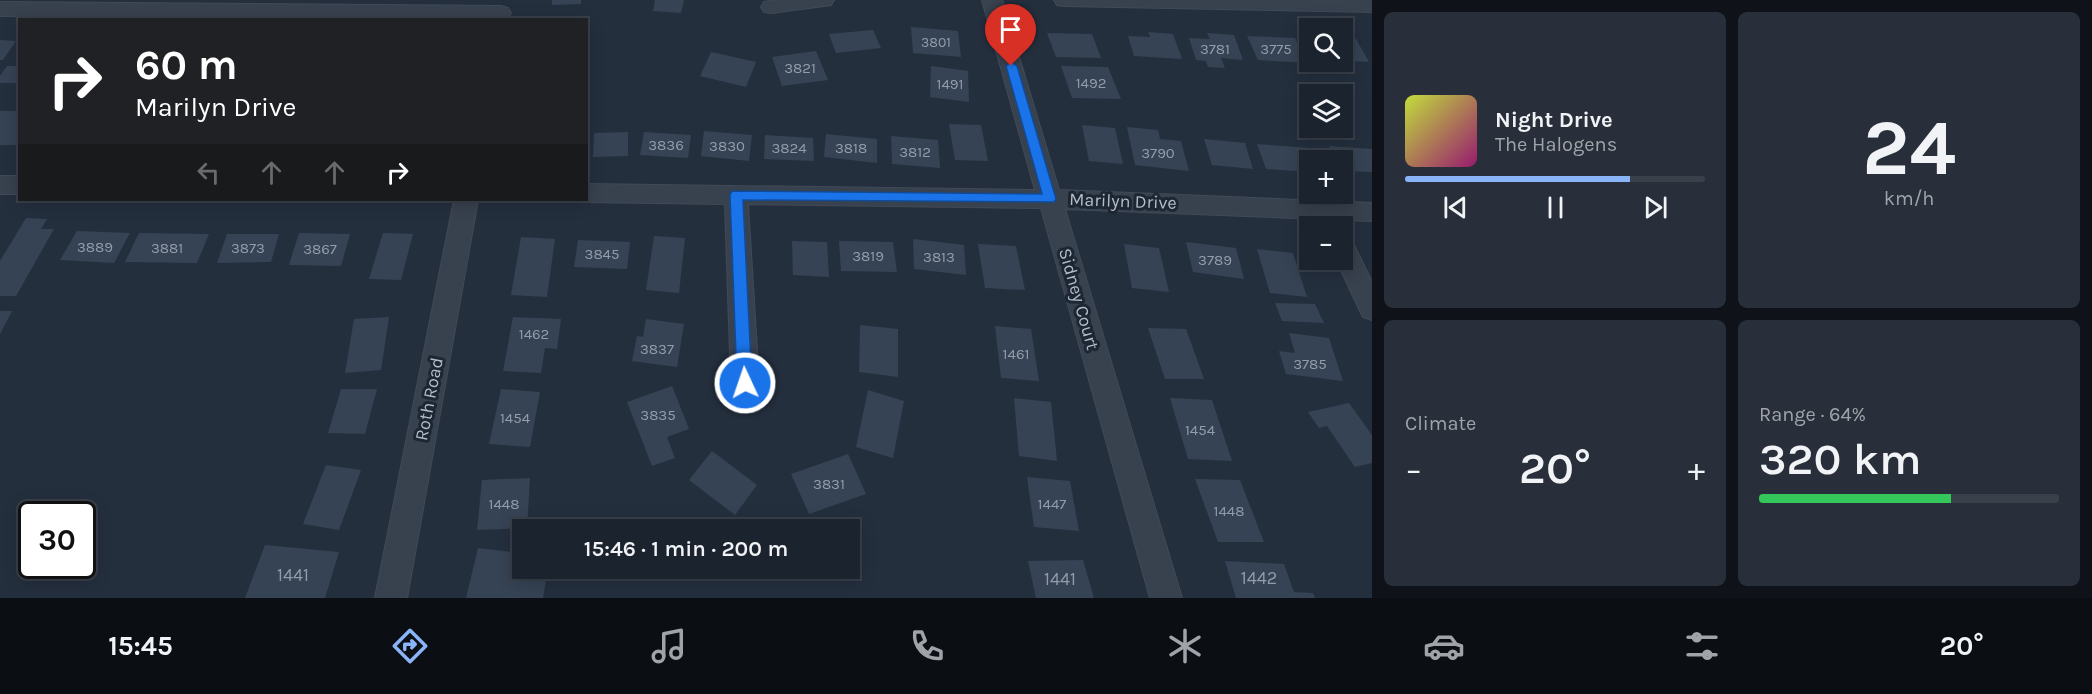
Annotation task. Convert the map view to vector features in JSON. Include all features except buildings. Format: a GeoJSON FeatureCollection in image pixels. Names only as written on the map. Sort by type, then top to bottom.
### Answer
{"type":"FeatureCollection","features":[{"type":"Feature","properties":{"kind":"street"},"geometry":{"type":"LineString","coordinates":[[771,7],[824,0]]}},
{"type":"Feature","properties":{"kind":"street","name":"Sidney Court"},"geometry":{"type":"LineString","coordinates":[[992,0],[1166,598]]}},
{"type":"Feature","properties":{"kind":"street"},"geometry":{"type":"LineString","coordinates":[[1064,0],[1372,6]]}},
{"type":"Feature","properties":{"kind":"street"},"geometry":{"type":"LineString","coordinates":[[0,9],[502,11]]}},
{"type":"Feature","properties":{"kind":"street"},"geometry":{"type":"LineString","coordinates":[[0,185],[18,185]]}},
{"type":"Feature","properties":{"kind":"street","name":"Marilyn Drive"},"geometry":{"type":"LineString","coordinates":[[588,193],[1050,199],[1300,216]]}},
{"type":"Feature","properties":{"kind":"street"},"geometry":{"type":"LineString","coordinates":[[736,195],[745,383]]}},
{"type":"Feature","properties":{"kind":"street","name":"Roth Road"},"geometry":{"type":"LineString","coordinates":[[391,598],[466,201]]}},
{"type":"Feature","properties":{"kind":"street","name":"Marilyn Drive"},"geometry":{"type":"LineString","coordinates":[[1343,216],[1372,212]]}},
{"type":"Feature","properties":{"kind":"street"},"geometry":{"type":"LineString","coordinates":[[1353,269],[1372,309]]}},
{"type":"Feature","properties":{"kind":"route"},"geometry":{"type":"LineString","coordinates":[[745,383],[736,195],[1050,199],[1011,66]]}}]}
